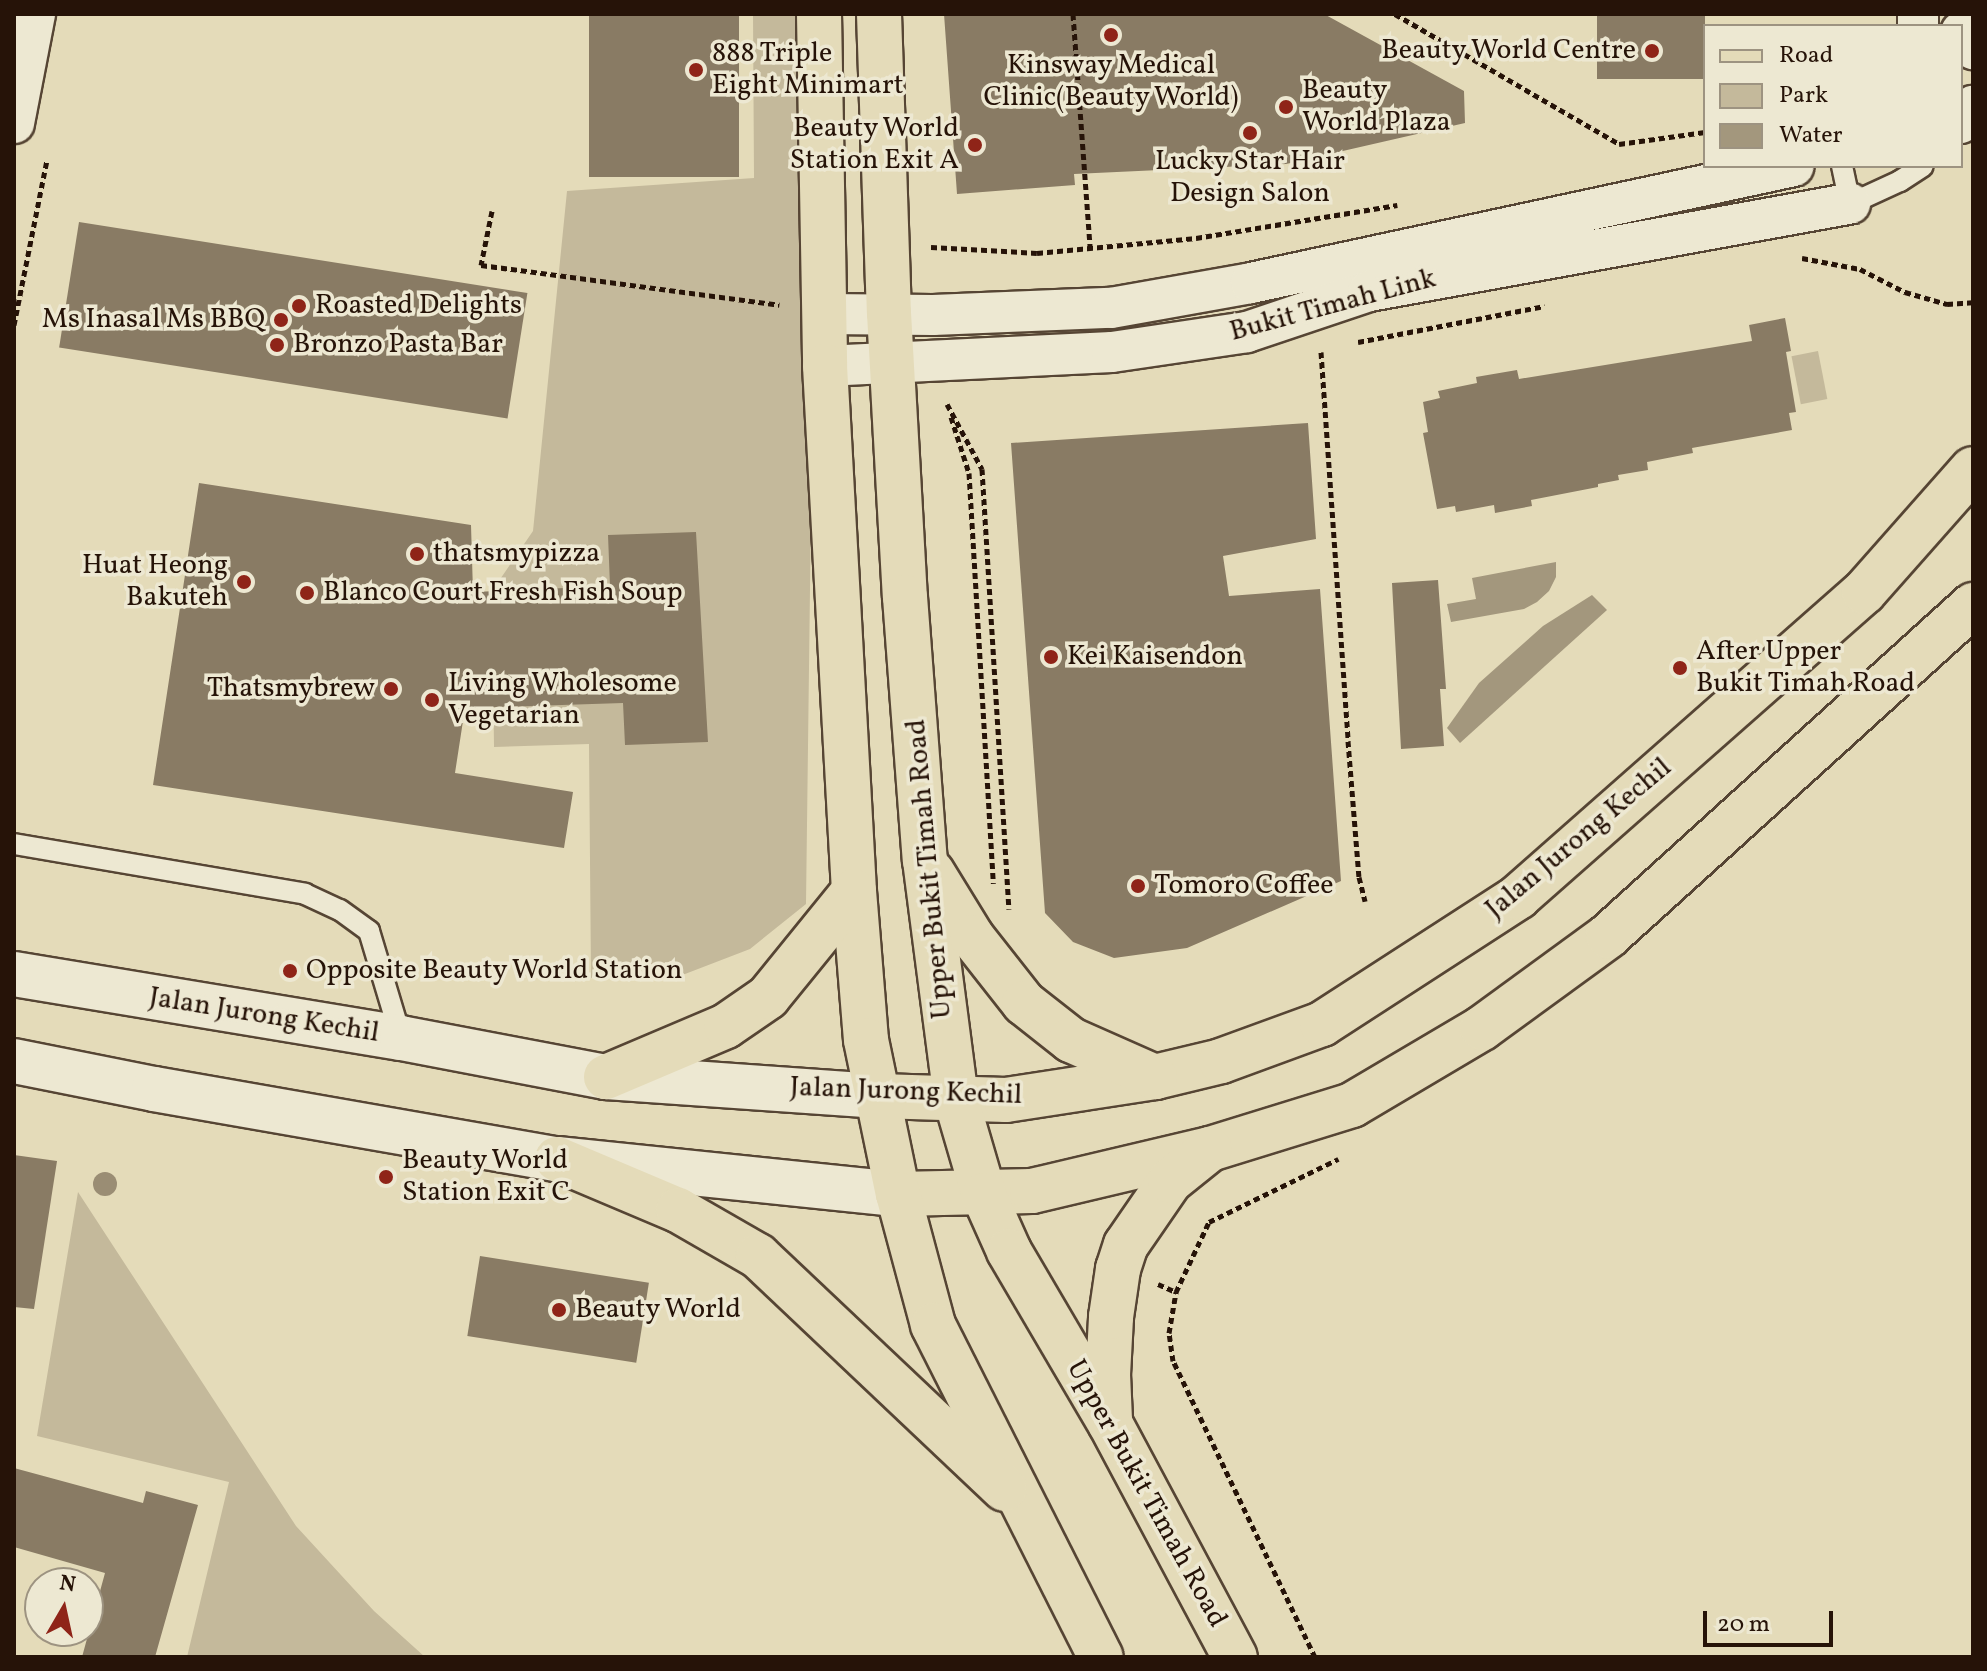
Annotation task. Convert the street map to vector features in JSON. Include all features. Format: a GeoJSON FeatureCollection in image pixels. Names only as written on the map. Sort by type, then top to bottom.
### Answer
{"type":"FeatureCollection","features":[{"type":"Feature","properties":{"kind":"main road"},"geometry":{"type":"LineString","coordinates":[[819,14],[825,366],[854,891],[866,1040],[898,1194],[933,1325],[1101,1657]]}},
{"type":"Feature","properties":{"kind":"main road","name":"Upper Bukit Timah Road"},"geometry":{"type":"LineString","coordinates":[[879,14],[891,363],[925,860],[956,1099],[984,1195],[1009,1251],[1110,1423],[1235,1657]]}},
{"type":"Feature","properties":{"kind":"main road","name":"Jalan Jurong Kechil"},"geometry":{"type":"LineString","coordinates":[[14,974],[401,1038],[606,1077],[879,1096],[1006,1100],[1155,1077],[1221,1061],[1322,1024],[1518,897],[1864,592],[1973,469]]}},
{"type":"Feature","properties":{"kind":"main road"},"geometry":{"type":"LineString","coordinates":[[14,1061],[169,1092],[557,1159],[898,1194],[984,1195],[1032,1191],[1210,1149],[1352,1105],[1482,1028],[1608,936],[1973,605]]}},
{"type":"Feature","properties":{"kind":"main road"},"geometry":{"type":"LineString","coordinates":[[925,860],[972,937],[1024,1003],[1071,1040],[1155,1077]]}},
{"type":"Feature","properties":{"kind":"main road"},"geometry":{"type":"LineString","coordinates":[[606,1077],[726,1026],[768,997],[854,891]]}},
{"type":"Feature","properties":{"kind":"main road"},"geometry":{"type":"LineString","coordinates":[[1110,1423],[1108,1375],[1111,1317],[1118,1269],[1126,1245],[1170,1181],[1210,1149]]}},
{"type":"Feature","properties":{"kind":"main road"},"geometry":{"type":"LineString","coordinates":[[557,1159],[678,1210],[758,1256],[1026,1509]]}},
{"type":"Feature","properties":{"kind":"street"},"geometry":{"type":"LineString","coordinates":[[14,123],[35,14]]}},
{"type":"Feature","properties":{"kind":"street","name":"Bukit Timah Link"},"geometry":{"type":"LineString","coordinates":[[1626,223],[1788,168]]}},
{"type":"Feature","properties":{"kind":"street","name":"Bukit Timah Link"},"geometry":{"type":"LineString","coordinates":[[825,314],[1111,308],[1366,275],[1626,223],[1850,204]]}},
{"type":"Feature","properties":{"kind":"street","name":"Bukit Timah Link"},"geometry":{"type":"LineString","coordinates":[[825,366],[1112,352],[1247,332],[1366,275]]}},
{"type":"Feature","properties":{"kind":"lane"},"geometry":{"type":"LineString","coordinates":[[1842,168],[1850,204]]}},
{"type":"Feature","properties":{"kind":"lane","name":"Bukit Timah Link"},"geometry":{"type":"LineString","coordinates":[[1850,204],[1900,181],[1920,168]]}},
{"type":"Feature","properties":{"kind":"lane"},"geometry":{"type":"LineString","coordinates":[[14,844],[305,894],[340,910],[369,931],[401,1038]]}},
{"type":"Feature","properties":{"kind":"path"},"geometry":{"type":"LineString","coordinates":[[1073,14],[1090,248]]}},
{"type":"Feature","properties":{"kind":"path"},"geometry":{"type":"LineString","coordinates":[[1395,14],[1619,144],[1703,132]]}},
{"type":"Feature","properties":{"kind":"path"},"geometry":{"type":"LineString","coordinates":[[14,325],[47,160]]}},
{"type":"Feature","properties":{"kind":"path"},"geometry":{"type":"LineString","coordinates":[[931,247],[1037,253],[1196,238],[1409,203]]}},
{"type":"Feature","properties":{"kind":"path"},"geometry":{"type":"LineString","coordinates":[[492,211],[481,265],[780,305]]}},
{"type":"Feature","properties":{"kind":"path"},"geometry":{"type":"LineString","coordinates":[[1796,257],[1860,269],[1905,292],[1947,304],[1973,302]]}},
{"type":"Feature","properties":{"kind":"path"},"geometry":{"type":"LineString","coordinates":[[1350,344],[1549,305]]}},
{"type":"Feature","properties":{"kind":"path"},"geometry":{"type":"LineString","coordinates":[[1306,353],[1335,347]]}},
{"type":"Feature","properties":{"kind":"path"},"geometry":{"type":"LineString","coordinates":[[1321,351],[1347,727],[1359,877],[1365,901]]}},
{"type":"Feature","properties":{"kind":"path"},"geometry":{"type":"LineString","coordinates":[[947,404],[962,403]]}},
{"type":"Feature","properties":{"kind":"path"},"geometry":{"type":"LineString","coordinates":[[947,404],[969,473],[993,884]]}},
{"type":"Feature","properties":{"kind":"path"},"geometry":{"type":"LineString","coordinates":[[947,404],[982,469],[1009,923]]}},
{"type":"Feature","properties":{"kind":"path"},"geometry":{"type":"LineString","coordinates":[[1315,1657],[1173,1361],[1169,1333],[1176,1292],[1209,1222],[1351,1152]]}},
{"type":"Feature","properties":{"kind":"green space"},"geometry":{"type":"Polygon","coordinates":[[[753,14],[804,14],[817,38],[806,904],[750,949],[685,974],[591,978],[589,744],[494,747],[492,591],[533,531],[567,191],[754,178],[753,14]]]}},
{"type":"Feature","properties":{"kind":"green space"},"geometry":{"type":"Polygon","coordinates":[[[1818,351],[1827,399],[1801,404],[1791,356],[1818,351]]]}},
{"type":"Feature","properties":{"kind":"green space"},"geometry":{"type":"Polygon","coordinates":[[[78,1192],[296,1526],[374,1611],[425,1657],[187,1657],[229,1482],[37,1436],[78,1192]]]}},
{"type":"Feature","properties":{"kind":"water"},"geometry":{"type":"Polygon","coordinates":[[[1556,562],[1556,577],[1549,591],[1537,602],[1524,609],[1451,622],[1447,604],[1476,599],[1472,578],[1556,562]]]}},
{"type":"Feature","properties":{"kind":"water"},"geometry":{"type":"Polygon","coordinates":[[[1592,595],[1607,610],[1460,743],[1447,728],[1479,683],[1543,626],[1592,595]]]}},
{"type":"Feature","properties":{"kind":"building"},"geometry":{"type":"Polygon","coordinates":[[[589,14],[739,14],[739,177],[589,177],[589,14]]]}},
{"type":"Feature","properties":{"kind":"building","name":"Beauty World Plaza"},"geometry":{"type":"Polygon","coordinates":[[[944,14],[1324,14],[1464,91],[1465,123],[1286,164],[1074,174],[1075,185],[957,194],[944,14]]]}},
{"type":"Feature","properties":{"kind":"building","name":"Beauty World Centre"},"geometry":{"type":"Polygon","coordinates":[[[1597,14],[1705,14],[1703,79],[1597,79],[1597,14]]]}},
{"type":"Feature","properties":{"kind":"building"},"geometry":{"type":"Polygon","coordinates":[[[79,222],[527,293],[508,418],[59,347],[79,222]]]}},
{"type":"Feature","properties":{"kind":"building"},"geometry":{"type":"Polygon","coordinates":[[[1785,318],[1791,351],[1786,352],[1796,412],[1789,413],[1792,430],[1692,448],[1693,453],[1647,462],[1648,470],[1618,475],[1619,480],[1598,484],[1598,487],[1531,500],[1532,506],[1495,513],[1494,505],[1456,512],[1455,506],[1437,509],[1423,433],[1428,432],[1423,402],[1440,398],[1438,391],[1477,383],[1476,377],[1517,370],[1519,379],[1752,341],[1749,325],[1785,318]]]}},
{"type":"Feature","properties":{"kind":"building"},"geometry":{"type":"Polygon","coordinates":[[[1308,423],[1316,539],[1223,556],[1229,596],[1320,589],[1341,881],[1187,948],[1114,958],[1073,942],[1045,913],[1011,443],[1308,423]]]}},
{"type":"Feature","properties":{"kind":"building"},"geometry":{"type":"Polygon","coordinates":[[[199,483],[471,525],[473,592],[610,586],[608,535],[696,532],[708,742],[625,745],[623,703],[465,708],[455,773],[573,792],[564,848],[153,785],[199,483]]]}},
{"type":"Feature","properties":{"kind":"building"},"geometry":{"type":"Polygon","coordinates":[[[1438,580],[1446,689],[1440,689],[1444,746],[1401,749],[1392,583],[1438,580]]]}},
{"type":"Feature","properties":{"kind":"building"},"geometry":{"type":"Polygon","coordinates":[[[14,1155],[57,1161],[34,1309],[14,1307],[14,1155]]]}},
{"type":"Feature","properties":{"kind":"building","name":"Beauty World"},"geometry":{"type":"Polygon","coordinates":[[[480,1256],[649,1283],[636,1363],[467,1336],[480,1256]]]}},
{"type":"Feature","properties":{"kind":"building"},"geometry":{"type":"Polygon","coordinates":[[[14,1468],[143,1503],[146,1491],[198,1505],[155,1657],[82,1657],[85,1647],[104,1647],[104,1567],[84,1567],[14,1547],[14,1468]]]}},
{"type":"Feature","properties":{"kind":"place","name":"Kinsway Medical Clinic(Beauty World)"},"geometry":{"type":"Point","coordinates":[1111,35]}},
{"type":"Feature","properties":{"kind":"place","name":"Beauty World Centre"},"geometry":{"type":"Point","coordinates":[1652,51]}},
{"type":"Feature","properties":{"kind":"place","name":"888 Triple Eight Minimart"},"geometry":{"type":"Point","coordinates":[696,70]}},
{"type":"Feature","properties":{"kind":"place","name":"Beauty World Plaza"},"geometry":{"type":"Point","coordinates":[1286,107]}},
{"type":"Feature","properties":{"kind":"place","name":"Lucky Star Hair Design Salon"},"geometry":{"type":"Point","coordinates":[1250,133]}},
{"type":"Feature","properties":{"kind":"place","name":"Beauty World Station Exit A"},"geometry":{"type":"Point","coordinates":[975,145]}},
{"type":"Feature","properties":{"kind":"place","name":"Roasted Delights"},"geometry":{"type":"Point","coordinates":[299,306]}},
{"type":"Feature","properties":{"kind":"place","name":"Ms Inasal Ms BBQ"},"geometry":{"type":"Point","coordinates":[281,320]}},
{"type":"Feature","properties":{"kind":"place","name":"Bronzo Pasta Bar"},"geometry":{"type":"Point","coordinates":[277,345]}},
{"type":"Feature","properties":{"kind":"place","name":"thatsmypizza"},"geometry":{"type":"Point","coordinates":[417,554]}},
{"type":"Feature","properties":{"kind":"place","name":"Huat Heong Bakuteh"},"geometry":{"type":"Point","coordinates":[244,582]}},
{"type":"Feature","properties":{"kind":"place","name":"Blanco Court Fresh Fish Soup"},"geometry":{"type":"Point","coordinates":[307,593]}},
{"type":"Feature","properties":{"kind":"place","name":"Kei Kaisendon"},"geometry":{"type":"Point","coordinates":[1051,657]}},
{"type":"Feature","properties":{"kind":"place","name":"After Upper Bukit Timah Road"},"geometry":{"type":"Point","coordinates":[1680,668]}},
{"type":"Feature","properties":{"kind":"place","name":"Thatsmybrew"},"geometry":{"type":"Point","coordinates":[391,689]}},
{"type":"Feature","properties":{"kind":"place","name":"Living Wholesome Vegetarian"},"geometry":{"type":"Point","coordinates":[432,700]}},
{"type":"Feature","properties":{"kind":"place","name":"Tomoro Coffee"},"geometry":{"type":"Point","coordinates":[1138,886]}},
{"type":"Feature","properties":{"kind":"place","name":"Opposite Beauty World Station"},"geometry":{"type":"Point","coordinates":[290,971]}},
{"type":"Feature","properties":{"kind":"place","name":"Beauty World Station Exit C"},"geometry":{"type":"Point","coordinates":[386,1177]}},
{"type":"Feature","properties":{"kind":"place","name":"Beauty World"},"geometry":{"type":"Point","coordinates":[559,1310]}}]}
